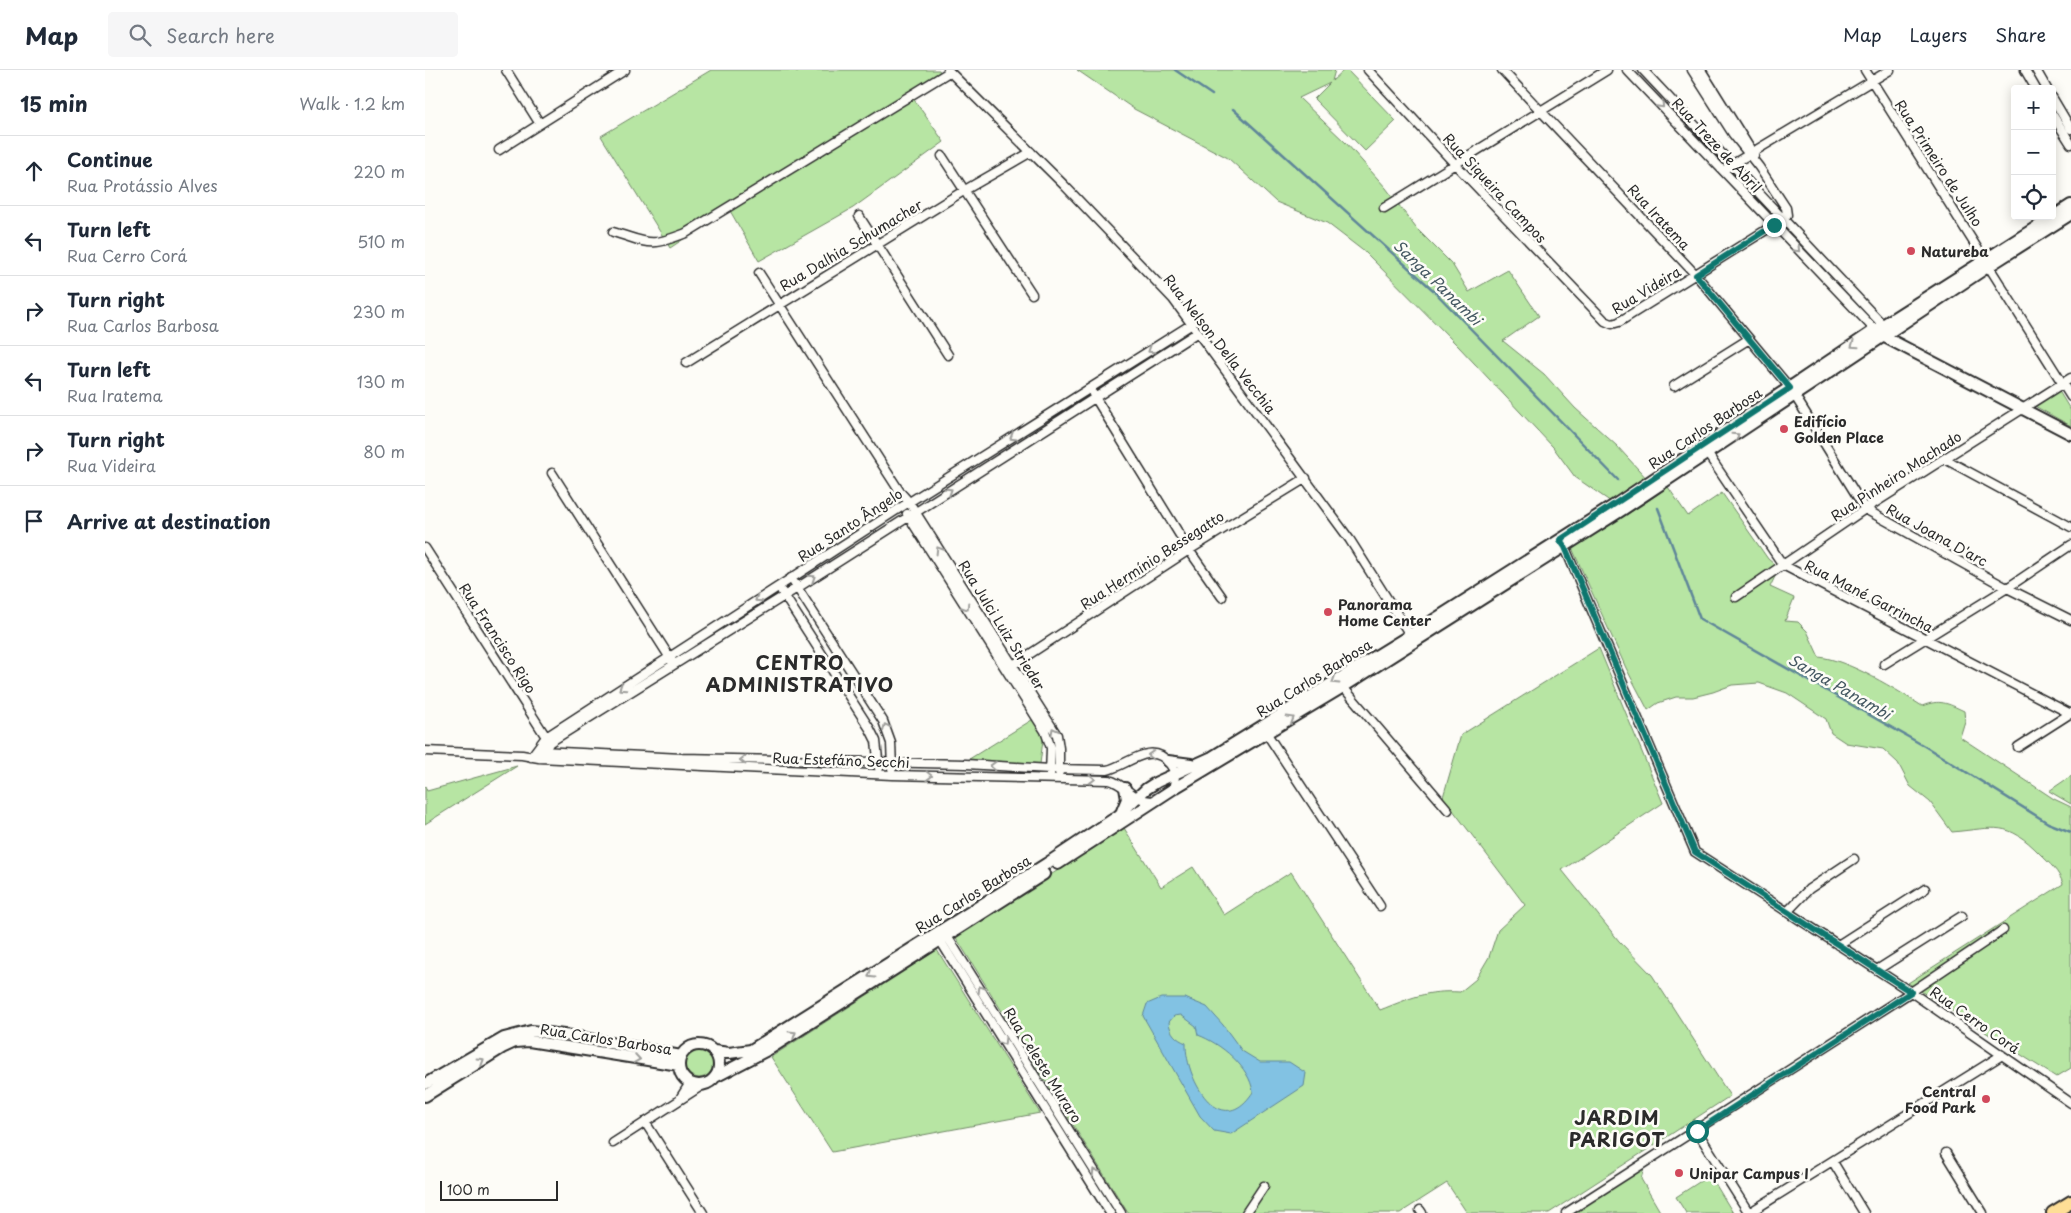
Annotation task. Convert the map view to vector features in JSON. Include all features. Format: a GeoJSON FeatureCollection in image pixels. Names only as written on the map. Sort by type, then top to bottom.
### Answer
{"type":"FeatureCollection","features":[{"type":"Feature","properties":{"kind":"main road"},"geometry":{"type":"LineString","coordinates":[[2053,1213],[2071,1202]]}},
{"type":"Feature","properties":{"kind":"street"},"geometry":{"type":"LineString","coordinates":[[506,70],[540,124]]}},
{"type":"Feature","properties":{"kind":"street"},"geometry":{"type":"LineString","coordinates":[[499,150],[625,70]]}},
{"type":"Feature","properties":{"kind":"street","name":"Rua Iratema"},"geometry":{"type":"LineString","coordinates":[[1503,70],[1696,275],[1793,392]]}},
{"type":"Feature","properties":{"kind":"street"},"geometry":{"type":"LineString","coordinates":[[1384,208],[1607,70]]}},
{"type":"Feature","properties":{"kind":"street","name":"Rua Treze de Abril"},"geometry":{"type":"LineString","coordinates":[[1627,70],[1774,225],[1895,342],[2071,434]]}},
{"type":"Feature","properties":{"kind":"street","name":"Rua Treze de Abril"},"geometry":{"type":"LineString","coordinates":[[1643,70],[1882,331]]}},
{"type":"Feature","properties":{"kind":"street"},"geometry":{"type":"LineString","coordinates":[[1692,70],[1750,153]]}},
{"type":"Feature","properties":{"kind":"street"},"geometry":{"type":"LineString","coordinates":[[1701,70],[1750,153],[1786,208],[1787,215],[1782,220]]}},
{"type":"Feature","properties":{"kind":"street","name":"Rua Primeiro de Julho"},"geometry":{"type":"LineString","coordinates":[[1865,70],[2071,397]]}},
{"type":"Feature","properties":{"kind":"street"},"geometry":{"type":"LineString","coordinates":[[1723,171],[1731,164],[1890,70]]}},
{"type":"Feature","properties":{"kind":"street"},"geometry":{"type":"LineString","coordinates":[[2025,70],[2034,85]]}},
{"type":"Feature","properties":{"kind":"street"},"geometry":{"type":"LineString","coordinates":[[2036,70],[2045,85]]}},
{"type":"Feature","properties":{"kind":"street"},"geometry":{"type":"LineString","coordinates":[[613,232],[647,243],[665,241],[686,233],[949,71]]}},
{"type":"Feature","properties":{"kind":"street","name":"Rua Nelson Della Vecchia"},"geometry":{"type":"LineString","coordinates":[[949,71],[1173,298],[1350,540],[1413,638]]}},
{"type":"Feature","properties":{"kind":"street","name":"Rua Siqueira Campos"},"geometry":{"type":"LineString","coordinates":[[1372,71],[1454,163],[1605,321]]}},
{"type":"Feature","properties":{"kind":"street"},"geometry":{"type":"LineString","coordinates":[[2056,104],[2071,128]]}},
{"type":"Feature","properties":{"kind":"street"},"geometry":{"type":"LineString","coordinates":[[2056,120],[2071,144]]}},
{"type":"Feature","properties":{"kind":"street","name":"Rua Dalhia Schumacher"},"geometry":{"type":"LineString","coordinates":[[686,363],[965,190],[1031,152]]}},
{"type":"Feature","properties":{"kind":"street"},"geometry":{"type":"LineString","coordinates":[[943,156],[1032,294]]}},
{"type":"Feature","properties":{"kind":"street","name":"Rua Carlos Barbosa"},"geometry":{"type":"LineString","coordinates":[[1048,867],[1118,816],[1157,782],[1175,772],[1212,757],[1413,638],[1705,450],[2071,205]]}},
{"type":"Feature","properties":{"kind":"street","name":"Rua Carlos Barbosa"},"geometry":{"type":"LineString","coordinates":[[1987,263],[2071,214]]}},
{"type":"Feature","properties":{"kind":"street"},"geometry":{"type":"LineString","coordinates":[[859,216],[948,355]]}},
{"type":"Feature","properties":{"kind":"street","name":"Rua Videira"},"geometry":{"type":"LineString","coordinates":[[1605,321],[1612,324],[1619,322],[1774,225]]}},
{"type":"Feature","properties":{"kind":"street","name":"Rua Julci Luiz Strieder"},"geometry":{"type":"LineString","coordinates":[[759,273],[906,504],[916,512],[1057,736],[1059,779]]}},
{"type":"Feature","properties":{"kind":"street","name":"Rua Santo Ângelo"},"geometry":{"type":"LineString","coordinates":[[537,754],[548,739],[669,657],[906,504],[1192,324]]}},
{"type":"Feature","properties":{"kind":"street","name":"Rua Santo Ângelo"},"geometry":{"type":"LineString","coordinates":[[548,739],[674,665],[797,588],[1198,332]]}},
{"type":"Feature","properties":{"kind":"street"},"geometry":{"type":"LineString","coordinates":[[1674,386],[1749,339]]}},
{"type":"Feature","properties":{"kind":"street","name":"Rua Pinheiro Machado"},"geometry":{"type":"LineString","coordinates":[[1736,597],[1865,510],[2071,378]]}},
{"type":"Feature","properties":{"kind":"street"},"geometry":{"type":"LineString","coordinates":[[1091,389],[1189,550],[1222,597]]}},
{"type":"Feature","properties":{"kind":"street","name":"Rua Joana D'arc"},"geometry":{"type":"LineString","coordinates":[[1793,392],[1865,510],[2007,588],[2071,620]]}},
{"type":"Feature","properties":{"kind":"street","name":"Rua Mané Garrincha"},"geometry":{"type":"LineString","coordinates":[[1705,450],[1783,565],[2071,713]]}},
{"type":"Feature","properties":{"kind":"street"},"geometry":{"type":"LineString","coordinates":[[1945,459],[2071,526]]}},
{"type":"Feature","properties":{"kind":"street"},"geometry":{"type":"LineString","coordinates":[[552,473],[674,665]]}},
{"type":"Feature","properties":{"kind":"street","name":"Rua Hermínio Bessegatto"},"geometry":{"type":"LineString","coordinates":[[1013,665],[1189,550],[1306,478]]}},
{"type":"Feature","properties":{"kind":"street","name":"Rua Julci Luiz Strieder"},"geometry":{"type":"LineString","coordinates":[[906,504],[908,517],[1045,730],[1051,748],[1050,778]]}},
{"type":"Feature","properties":{"kind":"street","name":"Rua Cerro Corá"},"geometry":{"type":"LineString","coordinates":[[1563,543],[1695,852],[1911,992],[2071,1103]]}},
{"type":"Feature","properties":{"kind":"street"},"geometry":{"type":"LineString","coordinates":[[1884,664],[2007,588],[2071,545]]}},
{"type":"Feature","properties":{"kind":"street","name":"Rua Francisco Rigo"},"geometry":{"type":"LineString","coordinates":[[425,548],[548,739]]}},
{"type":"Feature","properties":{"kind":"street"},"geometry":{"type":"LineString","coordinates":[[791,578],[883,721],[891,743],[892,775]]}},
{"type":"Feature","properties":{"kind":"street"},"geometry":{"type":"LineString","coordinates":[[778,586],[870,729],[875,741],[879,774]]}},
{"type":"Feature","properties":{"kind":"street","name":"Rua Carlos Barbosa"},"geometry":{"type":"LineString","coordinates":[[613,1143],[709,1083],[717,1076],[765,1052],[1048,867],[1343,687],[1413,638]]}},
{"type":"Feature","properties":{"kind":"street"},"geometry":{"type":"LineString","coordinates":[[1343,687],[1448,810]]}},
{"type":"Feature","properties":{"kind":"street"},"geometry":{"type":"LineString","coordinates":[[2018,747],[2071,713]]}},
{"type":"Feature","properties":{"kind":"street"},"geometry":{"type":"LineString","coordinates":[[1267,734],[1380,906]]}},
{"type":"Feature","properties":{"kind":"street"},"geometry":{"type":"LineString","coordinates":[[425,751],[537,754],[717,764],[966,764],[1107,770],[1115,768],[1130,758],[1148,753],[1158,755],[1168,761],[1195,765]]}},
{"type":"Feature","properties":{"kind":"street"},"geometry":{"type":"LineString","coordinates":[[1168,761],[1175,772],[1173,789]]}},
{"type":"Feature","properties":{"kind":"street","name":"Rua Estefáno Secchi"},"geometry":{"type":"LineString","coordinates":[[717,764],[892,775],[1109,780],[1125,788],[1137,798],[1144,801],[1154,801]]}},
{"type":"Feature","properties":{"kind":"street"},"geometry":{"type":"LineString","coordinates":[[1118,816],[1127,799],[1125,788]]}},
{"type":"Feature","properties":{"kind":"street"},"geometry":{"type":"LineString","coordinates":[[1787,912],[1809,889],[1854,859]]}},
{"type":"Feature","properties":{"kind":"street"},"geometry":{"type":"LineString","coordinates":[[1838,945],[1925,889]]}},
{"type":"Feature","properties":{"kind":"street"},"geometry":{"type":"LineString","coordinates":[[1877,970],[1962,916]]}},
{"type":"Feature","properties":{"kind":"street"},"geometry":{"type":"LineString","coordinates":[[1566,1213],[1697,1131],[2003,930]]}},
{"type":"Feature","properties":{"kind":"street","name":"Rua Carlos Barbosa"},"geometry":{"type":"LineString","coordinates":[[679,1101],[690,1084],[684,1079],[680,1060],[685,1050],[697,1045],[703,1045],[714,1051],[729,1053],[751,1050],[942,935]]}},
{"type":"Feature","properties":{"kind":"street","name":"Rua Celeste Muraro"},"geometry":{"type":"LineString","coordinates":[[942,935],[1111,1213]]}},
{"type":"Feature","properties":{"kind":"street","name":"Rua Celeste Muraro"},"geometry":{"type":"LineString","coordinates":[[942,935],[1121,1213]]}},
{"type":"Feature","properties":{"kind":"street","name":"Rua Carlos Barbosa"},"geometry":{"type":"LineString","coordinates":[[425,1096],[456,1070],[504,1038],[522,1032],[531,1031],[572,1036],[680,1060]]}},
{"type":"Feature","properties":{"kind":"street"},"geometry":{"type":"LineString","coordinates":[[569,1048],[572,1036]]}},
{"type":"Feature","properties":{"kind":"street","name":"Rua Carlos Barbosa"},"geometry":{"type":"LineString","coordinates":[[425,1084],[515,1042],[529,1041],[569,1048],[680,1060]]}},
{"type":"Feature","properties":{"kind":"street"},"geometry":{"type":"LineString","coordinates":[[714,1051],[720,1063],[717,1076]]}},
{"type":"Feature","properties":{"kind":"street"},"geometry":{"type":"LineString","coordinates":[[1697,1131],[1749,1213],[2002,1055]]}},
{"type":"Feature","properties":{"kind":"street"},"geometry":{"type":"LineString","coordinates":[[690,1084],[703,1085]]}},
{"type":"Feature","properties":{"kind":"street"},"geometry":{"type":"LineString","coordinates":[[645,1122],[703,1213]]}},
{"type":"Feature","properties":{"kind":"street"},"geometry":{"type":"LineString","coordinates":[[1946,1153],[1983,1213]]}},
{"type":"Feature","properties":{"kind":"street"},"geometry":{"type":"LineString","coordinates":[[1833,1162],[1865,1213]]}},
{"type":"Feature","properties":{"kind":"street"},"geometry":{"type":"LineString","coordinates":[[1246,1213],[1264,1186]]}},
{"type":"Feature","properties":{"kind":"green space"},"geometry":{"type":"Polygon","coordinates":[[[711,70],[795,70],[797,72],[799,70],[939,70],[941,74],[910,94],[944,142],[853,208],[759,261],[729,209],[670,248],[601,136],[711,70]]]}},
{"type":"Feature","properties":{"kind":"green space"},"geometry":{"type":"Polygon","coordinates":[[[1077,70],[1335,70],[1332,81],[1344,70],[1347,70],[1396,121],[1365,151],[1314,99],[1330,83],[1299,98],[1346,143],[1386,188],[1416,228],[1452,264],[1469,292],[1508,270],[1539,316],[1503,341],[1544,374],[1575,408],[1617,446],[1649,481],[1614,504],[1575,477],[1553,447],[1459,347],[1366,253],[1327,223],[1276,202],[1228,158],[1134,109],[1077,70]]]}},
{"type":"Feature","properties":{"kind":"green space"},"geometry":{"type":"Polygon","coordinates":[[[2057,388],[2071,411],[2071,426],[2031,404],[2057,388]]]}},
{"type":"Feature","properties":{"kind":"green space"},"geometry":{"type":"Polygon","coordinates":[[[1668,487],[1688,516],[1722,493],[1768,559],[1779,568],[1770,587],[1794,598],[1785,621],[1798,622],[1807,631],[1819,657],[1831,659],[1858,670],[1886,684],[1922,706],[1939,702],[1964,711],[1965,721],[1960,737],[2054,799],[2071,807],[2071,1068],[2056,1077],[1908,983],[2063,884],[2054,868],[2029,843],[2009,831],[2000,829],[1990,828],[1952,832],[1930,802],[1910,786],[1898,763],[1883,749],[1846,743],[1831,733],[1826,719],[1787,693],[1759,683],[1732,685],[1693,697],[1676,697],[1658,703],[1648,710],[1626,668],[1572,548],[1668,487]]]}},
{"type":"Feature","properties":{"kind":"green space"},"geometry":{"type":"Polygon","coordinates":[[[1599,648],[1663,803],[1562,870],[1619,941],[1652,975],[1730,1096],[1549,1213],[1467,1213],[1447,1183],[1400,1213],[1128,1213],[955,936],[1124,828],[1161,887],[1193,867],[1224,915],[1291,872],[1380,1010],[1428,994],[1460,992],[1476,979],[1489,957],[1498,930],[1525,905],[1443,797],[1461,735],[1599,648]]]}},
{"type":"Feature","properties":{"kind":"green space"},"geometry":{"type":"Polygon","coordinates":[[[1035,718],[1044,732],[1040,764],[966,761],[1035,718]]]}},
{"type":"Feature","properties":{"kind":"green space"},"geometry":{"type":"Polygon","coordinates":[[[517,766],[425,824],[425,786],[427,791],[517,766]]]}},
{"type":"Feature","properties":{"kind":"green space"},"geometry":{"type":"Polygon","coordinates":[[[2071,776],[2071,804],[2049,791],[2071,776]]]}},
{"type":"Feature","properties":{"kind":"green space"},"geometry":{"type":"Polygon","coordinates":[[[937,950],[1040,1113],[832,1152],[771,1057],[937,950]]]}},
{"type":"Feature","properties":{"kind":"green space"},"geometry":{"type":"Polygon","coordinates":[[[699,1050],[709,1054],[713,1064],[709,1074],[699,1078],[689,1074],[685,1064],[689,1054],[699,1050]]]}},
{"type":"Feature","properties":{"kind":"green space"},"geometry":{"type":"Polygon","coordinates":[[[1644,1168],[1641,1179],[1661,1213],[1574,1213],[1644,1168]]]}},
{"type":"Feature","properties":{"kind":"green space"},"geometry":{"type":"Polygon","coordinates":[[[1710,1175],[1733,1213],[1686,1213],[1676,1197],[1710,1175]]]}},
{"type":"Feature","properties":{"kind":"water"},"geometry":{"type":"Polygon","coordinates":[[[1161,998],[1185,998],[1207,1007],[1242,1051],[1260,1062],[1289,1062],[1306,1073],[1304,1086],[1231,1134],[1214,1131],[1200,1116],[1143,1016],[1147,1004],[1161,998]],[[1181,1015],[1174,1016],[1169,1022],[1174,1035],[1186,1043],[1191,1072],[1198,1087],[1217,1108],[1228,1110],[1241,1106],[1253,1092],[1246,1074],[1233,1057],[1198,1035],[1196,1026],[1181,1015]]]}},
{"type":"Feature","properties":{"kind":"waterway","name":"Sanga Panambi"},"geometry":{"type":"LineString","coordinates":[[1175,70],[1212,95]]}},
{"type":"Feature","properties":{"kind":"waterway","name":"Sanga Panambi"},"geometry":{"type":"LineString","coordinates":[[1233,109],[1432,289],[1618,480]]}},
{"type":"Feature","properties":{"kind":"waterway","name":"Sanga Panambi"},"geometry":{"type":"LineString","coordinates":[[1658,508],[1700,619],[1926,747],[2048,823],[2071,832]]}},
{"type":"Feature","properties":{"kind":"place","name":"Natureba"},"geometry":{"type":"Point","coordinates":[1911,251]}},
{"type":"Feature","properties":{"kind":"place","name":"Edifício Golden Place"},"geometry":{"type":"Point","coordinates":[1784,429]}},
{"type":"Feature","properties":{"kind":"place","name":"Panorama Home Center"},"geometry":{"type":"Point","coordinates":[1328,612]}},
{"type":"Feature","properties":{"kind":"place","name":"Central Food Park"},"geometry":{"type":"Point","coordinates":[1986,1099]}},
{"type":"Feature","properties":{"kind":"place","name":"Unipar Campus I"},"geometry":{"type":"Point","coordinates":[1679,1173]}},
{"type":"Feature","properties":{"kind":"district","name":"CENTRO ADMINISTRATIVO"},"geometry":{"type":"Point","coordinates":[800,673]}},
{"type":"Feature","properties":{"kind":"district","name":"JARDIM PARIGOT"},"geometry":{"type":"Point","coordinates":[1617,1128]}},
{"type":"Feature","properties":{"kind":"route"},"geometry":{"type":"LineString","coordinates":[[1697,1131],[1911,992],[1695,852],[1565,547],[1560,540],[1790,388],[1696,275],[1774,225]]}}]}
